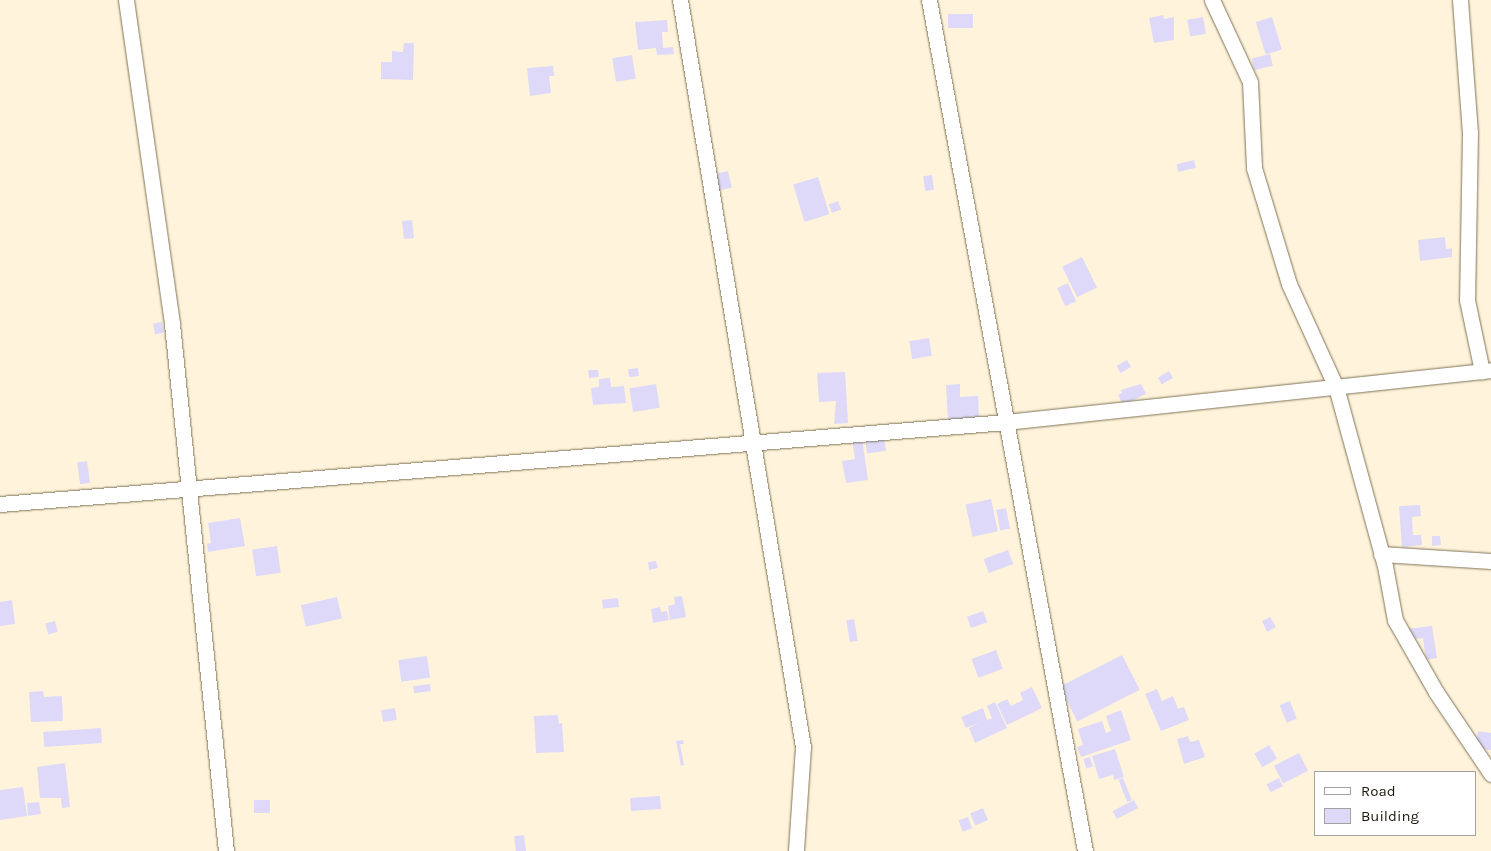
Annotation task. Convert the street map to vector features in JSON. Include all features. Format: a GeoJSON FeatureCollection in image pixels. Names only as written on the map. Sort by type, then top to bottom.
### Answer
{"type":"FeatureCollection","features":[{"type":"Feature","properties":{"kind":"street"},"geometry":{"type":"LineString","coordinates":[[126,0],[172,324],[226,851]]}},
{"type":"Feature","properties":{"kind":"street"},"geometry":{"type":"LineString","coordinates":[[680,0],[803,747],[796,851]]}},
{"type":"Feature","properties":{"kind":"street"},"geometry":{"type":"LineString","coordinates":[[929,0],[1085,851]]}},
{"type":"Feature","properties":{"kind":"street"},"geometry":{"type":"LineString","coordinates":[[1212,0],[1250,82],[1254,168],[1289,284],[1336,386],[1381,554],[1395,620],[1436,692],[1489,767]]}},
{"type":"Feature","properties":{"kind":"street"},"geometry":{"type":"LineString","coordinates":[[0,504],[188,487],[1006,422],[1486,370],[1466,300],[1470,132],[1460,0]]}},
{"type":"Feature","properties":{"kind":"street"},"geometry":{"type":"LineString","coordinates":[[1381,554],[1491,561]]}},
{"type":"Feature","properties":{"kind":"building"},"geometry":{"type":"Polygon","coordinates":[[[948,14],[973,14],[973,28],[948,28],[948,14]]]}},
{"type":"Feature","properties":{"kind":"building"},"geometry":{"type":"Polygon","coordinates":[[[1163,15],[1164,19],[1174,17],[1174,40],[1154,43],[1149,18],[1163,15]]]}},
{"type":"Feature","properties":{"kind":"building"},"geometry":{"type":"Polygon","coordinates":[[[1203,17],[1206,34],[1190,37],[1187,20],[1203,17]]]}},
{"type":"Feature","properties":{"kind":"building"},"geometry":{"type":"Polygon","coordinates":[[[1272,17],[1282,50],[1266,54],[1256,22],[1272,17]]]}},
{"type":"Feature","properties":{"kind":"building"},"geometry":{"type":"Polygon","coordinates":[[[667,20],[668,32],[662,32],[663,48],[673,47],[674,54],[657,55],[656,48],[638,50],[635,22],[667,20]]]}},
{"type":"Feature","properties":{"kind":"building"},"geometry":{"type":"Polygon","coordinates":[[[404,43],[414,43],[413,80],[381,79],[381,62],[392,62],[392,51],[403,52],[404,43]]]}},
{"type":"Feature","properties":{"kind":"building"},"geometry":{"type":"Polygon","coordinates":[[[1270,54],[1273,66],[1254,70],[1252,59],[1270,54]]]}},
{"type":"Feature","properties":{"kind":"building"},"geometry":{"type":"Polygon","coordinates":[[[632,55],[636,79],[616,82],[612,58],[632,55]]]}},
{"type":"Feature","properties":{"kind":"building"},"geometry":{"type":"Polygon","coordinates":[[[553,66],[554,76],[549,76],[551,93],[530,96],[527,68],[553,66]]]}},
{"type":"Feature","properties":{"kind":"building"},"geometry":{"type":"Polygon","coordinates":[[[1194,160],[1196,168],[1178,172],[1177,164],[1194,160]]]}},
{"type":"Feature","properties":{"kind":"building"},"geometry":{"type":"Polygon","coordinates":[[[728,171],[732,188],[718,191],[714,174],[728,171]]]}},
{"type":"Feature","properties":{"kind":"building"},"geometry":{"type":"Polygon","coordinates":[[[932,175],[934,190],[925,191],[923,176],[932,175]]]}},
{"type":"Feature","properties":{"kind":"building"},"geometry":{"type":"Polygon","coordinates":[[[818,177],[829,214],[805,222],[793,185],[818,177]]]}},
{"type":"Feature","properties":{"kind":"building"},"geometry":{"type":"Polygon","coordinates":[[[838,201],[841,209],[832,213],[829,205],[838,201]]]}},
{"type":"Feature","properties":{"kind":"building"},"geometry":{"type":"Polygon","coordinates":[[[412,220],[414,238],[404,239],[402,221],[412,220]]]}},
{"type":"Feature","properties":{"kind":"building"},"geometry":{"type":"Polygon","coordinates":[[[1445,237],[1446,249],[1452,248],[1452,257],[1420,261],[1418,240],[1445,237]]]}},
{"type":"Feature","properties":{"kind":"building"},"geometry":{"type":"Polygon","coordinates":[[[1082,257],[1097,288],[1077,297],[1062,267],[1082,257]]]}},
{"type":"Feature","properties":{"kind":"building"},"geometry":{"type":"Polygon","coordinates":[[[1068,283],[1076,301],[1065,306],[1057,288],[1068,283]]]}},
{"type":"Feature","properties":{"kind":"building"},"geometry":{"type":"Polygon","coordinates":[[[162,322],[164,333],[155,334],[153,324],[162,322]]]}},
{"type":"Feature","properties":{"kind":"building"},"geometry":{"type":"Polygon","coordinates":[[[929,338],[932,356],[912,359],[909,341],[929,338]]]}},
{"type":"Feature","properties":{"kind":"building"},"geometry":{"type":"Polygon","coordinates":[[[1127,360],[1131,367],[1121,373],[1117,366],[1127,360]]]}},
{"type":"Feature","properties":{"kind":"building"},"geometry":{"type":"Polygon","coordinates":[[[638,368],[639,376],[629,377],[628,369],[638,368]]]}},
{"type":"Feature","properties":{"kind":"building"},"geometry":{"type":"Polygon","coordinates":[[[588,370],[598,370],[599,377],[589,378],[588,370]]]}},
{"type":"Feature","properties":{"kind":"building"},"geometry":{"type":"Polygon","coordinates":[[[1169,371],[1173,378],[1162,384],[1158,378],[1169,371]]]}},
{"type":"Feature","properties":{"kind":"building"},"geometry":{"type":"Polygon","coordinates":[[[845,372],[848,423],[834,424],[836,401],[819,402],[817,373],[845,372]]]}},
{"type":"Feature","properties":{"kind":"building"},"geometry":{"type":"Polygon","coordinates":[[[610,378],[611,387],[624,386],[626,403],[593,405],[591,388],[599,387],[599,379],[610,378]]]}},
{"type":"Feature","properties":{"kind":"building"},"geometry":{"type":"Polygon","coordinates":[[[656,384],[660,408],[633,412],[629,388],[656,384]]]}},
{"type":"Feature","properties":{"kind":"building"},"geometry":{"type":"Polygon","coordinates":[[[960,384],[960,397],[978,396],[979,418],[948,420],[946,385],[960,384]]]}},
{"type":"Feature","properties":{"kind":"building"},"geometry":{"type":"Polygon","coordinates":[[[1141,384],[1146,394],[1123,405],[1118,395],[1122,393],[1121,390],[1141,384]]]}},
{"type":"Feature","properties":{"kind":"building"},"geometry":{"type":"Polygon","coordinates":[[[884,437],[886,451],[867,454],[865,440],[884,437]]]}},
{"type":"Feature","properties":{"kind":"building"},"geometry":{"type":"Polygon","coordinates":[[[862,438],[868,480],[846,483],[842,461],[855,459],[852,440],[862,438]]]}},
{"type":"Feature","properties":{"kind":"building"},"geometry":{"type":"Polygon","coordinates":[[[87,461],[90,483],[80,484],[77,462],[87,461]]]}},
{"type":"Feature","properties":{"kind":"building"},"geometry":{"type":"Polygon","coordinates":[[[991,499],[998,531],[972,537],[966,504],[991,499]]]}},
{"type":"Feature","properties":{"kind":"building"},"geometry":{"type":"Polygon","coordinates":[[[1420,505],[1421,516],[1412,517],[1413,535],[1421,535],[1422,545],[1402,547],[1399,506],[1420,505]]]}},
{"type":"Feature","properties":{"kind":"building"},"geometry":{"type":"Polygon","coordinates":[[[1006,508],[1010,529],[1000,531],[996,510],[1006,508]]]}},
{"type":"Feature","properties":{"kind":"building"},"geometry":{"type":"Polygon","coordinates":[[[240,518],[245,546],[208,552],[207,544],[211,543],[208,523],[240,518]]]}},
{"type":"Feature","properties":{"kind":"building"},"geometry":{"type":"Polygon","coordinates":[[[1432,536],[1440,536],[1441,545],[1432,546],[1432,536]]]}},
{"type":"Feature","properties":{"kind":"building"},"geometry":{"type":"Polygon","coordinates":[[[277,546],[281,573],[256,576],[252,549],[277,546]]]}},
{"type":"Feature","properties":{"kind":"building"},"geometry":{"type":"Polygon","coordinates":[[[1008,550],[1013,564],[989,573],[984,559],[1008,550]]]}},
{"type":"Feature","properties":{"kind":"building"},"geometry":{"type":"Polygon","coordinates":[[[656,561],[658,568],[649,570],[648,562],[656,561]]]}},
{"type":"Feature","properties":{"kind":"building"},"geometry":{"type":"Polygon","coordinates":[[[682,596],[686,617],[670,620],[668,606],[675,604],[674,597],[682,596]]]}},
{"type":"Feature","properties":{"kind":"building"},"geometry":{"type":"Polygon","coordinates":[[[337,597],[342,618],[306,627],[301,605],[337,597]]]}},
{"type":"Feature","properties":{"kind":"building"},"geometry":{"type":"Polygon","coordinates":[[[618,598],[619,607],[603,609],[602,600],[618,598]]]}},
{"type":"Feature","properties":{"kind":"building"},"geometry":{"type":"Polygon","coordinates":[[[12,600],[15,624],[0,626],[0,602],[12,600]]]}},
{"type":"Feature","properties":{"kind":"building"},"geometry":{"type":"Polygon","coordinates":[[[660,607],[661,612],[667,611],[669,620],[653,623],[651,609],[660,607]]]}},
{"type":"Feature","properties":{"kind":"building"},"geometry":{"type":"Polygon","coordinates":[[[983,611],[987,622],[971,628],[967,617],[983,611]]]}},
{"type":"Feature","properties":{"kind":"building"},"geometry":{"type":"Polygon","coordinates":[[[1270,617],[1276,627],[1267,632],[1262,621],[1270,617]]]}},
{"type":"Feature","properties":{"kind":"building"},"geometry":{"type":"Polygon","coordinates":[[[854,619],[858,641],[850,642],[846,620],[854,619]]]}},
{"type":"Feature","properties":{"kind":"building"},"geometry":{"type":"Polygon","coordinates":[[[55,621],[58,632],[48,634],[45,624],[55,621]]]}},
{"type":"Feature","properties":{"kind":"building"},"geometry":{"type":"Polygon","coordinates":[[[1432,626],[1437,658],[1426,660],[1423,638],[1408,640],[1406,629],[1432,626]]]}},
{"type":"Feature","properties":{"kind":"building"},"geometry":{"type":"Polygon","coordinates":[[[996,650],[1003,669],[978,678],[972,659],[996,650]]]}},
{"type":"Feature","properties":{"kind":"building"},"geometry":{"type":"Polygon","coordinates":[[[1122,655],[1140,690],[1077,722],[1060,687],[1122,655]]]}},
{"type":"Feature","properties":{"kind":"building"},"geometry":{"type":"Polygon","coordinates":[[[427,656],[430,678],[401,682],[398,660],[427,656]]]}},
{"type":"Feature","properties":{"kind":"building"},"geometry":{"type":"Polygon","coordinates":[[[430,684],[431,691],[414,693],[413,686],[430,684]]]}},
{"type":"Feature","properties":{"kind":"building"},"geometry":{"type":"Polygon","coordinates":[[[1032,687],[1042,708],[1007,725],[997,704],[1007,699],[1011,706],[1023,700],[1020,693],[1032,687]]]}},
{"type":"Feature","properties":{"kind":"building"},"geometry":{"type":"Polygon","coordinates":[[[1157,689],[1162,701],[1173,696],[1178,709],[1184,707],[1189,720],[1161,731],[1145,694],[1157,689]]]}},
{"type":"Feature","properties":{"kind":"building"},"geometry":{"type":"Polygon","coordinates":[[[43,691],[44,697],[62,696],[63,721],[31,722],[29,692],[43,691]]]}},
{"type":"Feature","properties":{"kind":"building"},"geometry":{"type":"Polygon","coordinates":[[[1290,701],[1297,719],[1287,723],[1280,705],[1290,701]]]}},
{"type":"Feature","properties":{"kind":"building"},"geometry":{"type":"Polygon","coordinates":[[[995,702],[1007,728],[975,743],[969,728],[979,723],[966,728],[961,717],[983,708],[987,720],[992,718],[987,706],[995,702]]]}},
{"type":"Feature","properties":{"kind":"building"},"geometry":{"type":"Polygon","coordinates":[[[395,708],[397,720],[383,722],[381,710],[395,708]]]}},
{"type":"Feature","properties":{"kind":"building"},"geometry":{"type":"Polygon","coordinates":[[[1121,710],[1131,740],[1081,757],[1077,747],[1083,745],[1078,729],[1102,721],[1106,733],[1111,731],[1106,716],[1121,710]]]}},
{"type":"Feature","properties":{"kind":"building"},"geometry":{"type":"Polygon","coordinates":[[[558,715],[559,724],[562,723],[564,752],[536,753],[534,716],[558,715]]]}},
{"type":"Feature","properties":{"kind":"building"},"geometry":{"type":"Polygon","coordinates":[[[101,728],[102,743],[44,747],[43,732],[101,728]]]}},
{"type":"Feature","properties":{"kind":"building"},"geometry":{"type":"Polygon","coordinates":[[[1478,731],[1491,733],[1491,750],[1475,748],[1478,731]]]}},
{"type":"Feature","properties":{"kind":"building"},"geometry":{"type":"Polygon","coordinates":[[[1188,736],[1190,742],[1199,740],[1205,757],[1184,764],[1177,739],[1188,736]]]}},
{"type":"Feature","properties":{"kind":"building"},"geometry":{"type":"Polygon","coordinates":[[[683,740],[684,744],[680,744],[684,765],[681,766],[676,741],[683,740]]]}},
{"type":"Feature","properties":{"kind":"building"},"geometry":{"type":"Polygon","coordinates":[[[1269,745],[1277,759],[1262,767],[1254,754],[1269,745]]]}},
{"type":"Feature","properties":{"kind":"building"},"geometry":{"type":"Polygon","coordinates":[[[1115,749],[1124,777],[1114,780],[1113,775],[1099,779],[1092,756],[1115,749]]]}},
{"type":"Feature","properties":{"kind":"building"},"geometry":{"type":"Polygon","coordinates":[[[1299,753],[1308,771],[1283,784],[1274,766],[1299,753]]]}},
{"type":"Feature","properties":{"kind":"building"},"geometry":{"type":"Polygon","coordinates":[[[1090,757],[1093,767],[1086,769],[1083,759],[1090,757]]]}},
{"type":"Feature","properties":{"kind":"building"},"geometry":{"type":"Polygon","coordinates":[[[65,763],[70,807],[62,808],[61,798],[40,798],[37,767],[65,763]]]}},
{"type":"Feature","properties":{"kind":"building"},"geometry":{"type":"Polygon","coordinates":[[[1123,778],[1132,800],[1127,802],[1118,780],[1123,778]]]}},
{"type":"Feature","properties":{"kind":"building"},"geometry":{"type":"Polygon","coordinates":[[[1279,778],[1283,786],[1271,792],[1267,784],[1279,778]]]}},
{"type":"Feature","properties":{"kind":"building"},"geometry":{"type":"Polygon","coordinates":[[[23,787],[27,816],[0,820],[0,790],[23,787]]]}},
{"type":"Feature","properties":{"kind":"building"},"geometry":{"type":"Polygon","coordinates":[[[660,796],[661,809],[631,811],[630,798],[660,796]]]}},
{"type":"Feature","properties":{"kind":"building"},"geometry":{"type":"Polygon","coordinates":[[[254,800],[270,800],[270,813],[254,813],[254,800]]]}},
{"type":"Feature","properties":{"kind":"building"},"geometry":{"type":"Polygon","coordinates":[[[1134,800],[1138,808],[1117,819],[1113,811],[1134,800]]]}},
{"type":"Feature","properties":{"kind":"building"},"geometry":{"type":"Polygon","coordinates":[[[39,802],[41,814],[28,816],[27,803],[39,802]]]}},
{"type":"Feature","properties":{"kind":"building"},"geometry":{"type":"Polygon","coordinates":[[[983,808],[988,820],[975,825],[970,813],[983,808]]]}},
{"type":"Feature","properties":{"kind":"building"},"geometry":{"type":"Polygon","coordinates":[[[968,817],[972,828],[963,832],[959,820],[968,817]]]}},
{"type":"Feature","properties":{"kind":"building"},"geometry":{"type":"Polygon","coordinates":[[[524,835],[526,851],[516,851],[514,836],[524,835]]]}}]}
